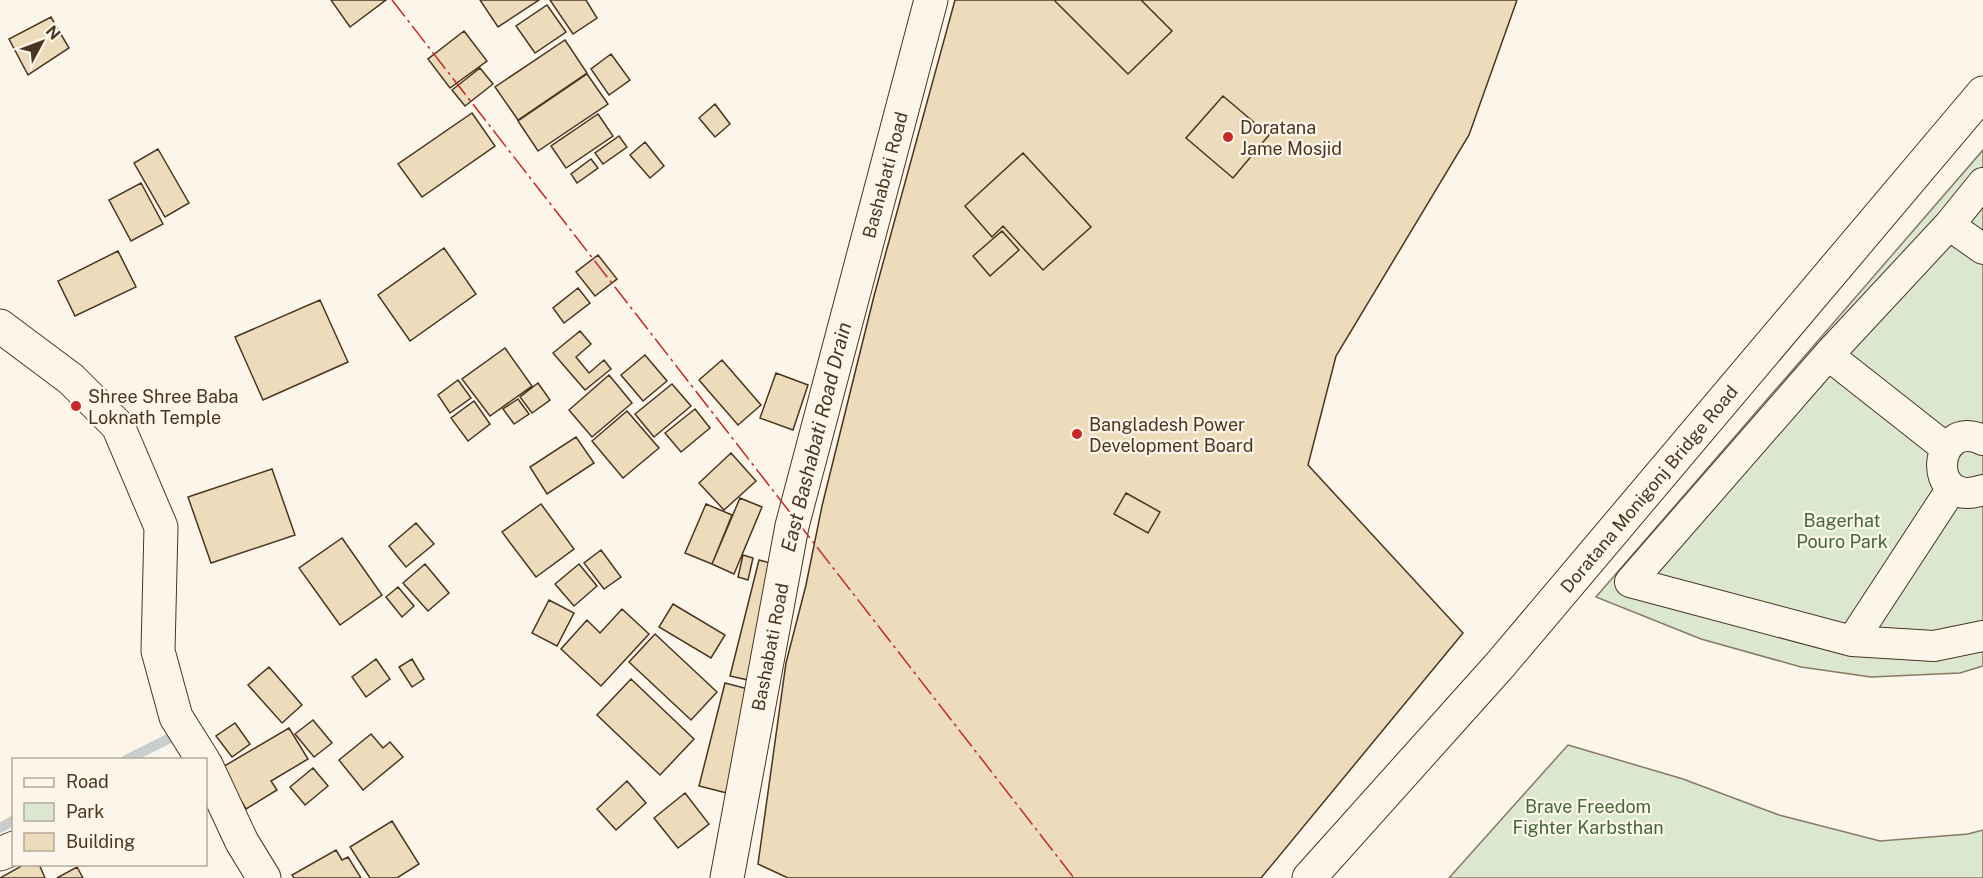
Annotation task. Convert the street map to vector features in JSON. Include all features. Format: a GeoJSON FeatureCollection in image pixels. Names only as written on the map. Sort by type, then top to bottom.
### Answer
{"type":"FeatureCollection","features":[{"type":"Feature","properties":{"kind":"street","name":"Bashabati Road"},"geometry":{"type":"LineString","coordinates":[[727,878],[792,526],[931,0]]}},
{"type":"Feature","properties":{"kind":"street","name":"Doratana Monigonj Bridge Road"},"geometry":{"type":"LineString","coordinates":[[1309,878],[1500,665],[1983,93]]}},
{"type":"Feature","properties":{"kind":"street"},"geometry":{"type":"LineString","coordinates":[[1983,183],[1949,225],[1828,355],[1630,582],[1852,641],[1934,646],[1983,636]]}},
{"type":"Feature","properties":{"kind":"street"},"geometry":{"type":"LineString","coordinates":[[1949,225],[1983,249]]}},
{"type":"Feature","properties":{"kind":"street"},"geometry":{"type":"LineString","coordinates":[[0,326],[71,379],[118,426],[161,527],[158,651],[176,717],[202,758]]}},
{"type":"Feature","properties":{"kind":"street"},"geometry":{"type":"LineString","coordinates":[[1828,355],[1946,448]]}},
{"type":"Feature","properties":{"kind":"street"},"geometry":{"type":"LineString","coordinates":[[1983,440],[1966,436],[1955,440],[1946,448],[1942,457],[1941,469],[1952,488],[1962,493],[1983,490]]}},
{"type":"Feature","properties":{"kind":"street"},"geometry":{"type":"LineString","coordinates":[[1852,641],[1952,488]]}},
{"type":"Feature","properties":{"kind":"street"},"geometry":{"type":"LineString","coordinates":[[207,767],[243,842],[264,878]]}},
{"type":"Feature","properties":{"kind":"green space","name":"Bagerhat Pouro Park"},"geometry":{"type":"Polygon","coordinates":[[[1983,150],[1983,666],[1960,673],[1871,677],[1801,667],[1701,639],[1596,597],[1983,150]]]}},
{"type":"Feature","properties":{"kind":"green space","name":"Brave Freedom Fighter Karbsthan"},"geometry":{"type":"Polygon","coordinates":[[[1568,745],[1683,779],[1779,815],[1880,841],[1968,834],[1983,830],[1983,878],[1449,878],[1568,745]]]}},
{"type":"Feature","properties":{"kind":"building"},"geometry":{"type":"Polygon","coordinates":[[[331,0],[386,0],[350,27],[331,0]]]}},
{"type":"Feature","properties":{"kind":"building"},"geometry":{"type":"Polygon","coordinates":[[[480,0],[539,0],[498,27],[480,0]]]}},
{"type":"Feature","properties":{"kind":"building"},"geometry":{"type":"Polygon","coordinates":[[[550,0],[586,0],[597,18],[573,34],[550,0]]]}},
{"type":"Feature","properties":{"kind":"building","name":"Bangladesh Power Development Board"},"geometry":{"type":"Polygon","coordinates":[[[955,0],[1517,0],[1469,135],[1336,356],[1308,465],[1463,633],[1261,878],[788,878],[758,864],[786,663],[874,296],[955,0]]]}},
{"type":"Feature","properties":{"kind":"building"},"geometry":{"type":"Polygon","coordinates":[[[1056,0],[1141,0],[1172,31],[1128,74],[1056,0]]]}},
{"type":"Feature","properties":{"kind":"building"},"geometry":{"type":"Polygon","coordinates":[[[547,5],[566,32],[535,53],[516,26],[547,5]]]}},
{"type":"Feature","properties":{"kind":"building"},"geometry":{"type":"Polygon","coordinates":[[[51,17],[69,48],[28,75],[9,39],[51,17]]]}},
{"type":"Feature","properties":{"kind":"building"},"geometry":{"type":"Polygon","coordinates":[[[464,31],[487,61],[450,88],[428,59],[464,31]]]}},
{"type":"Feature","properties":{"kind":"building"},"geometry":{"type":"Polygon","coordinates":[[[565,40],[587,73],[518,120],[495,87],[565,40]]]}},
{"type":"Feature","properties":{"kind":"building"},"geometry":{"type":"Polygon","coordinates":[[[611,54],[630,80],[609,95],[591,69],[611,54]]]}},
{"type":"Feature","properties":{"kind":"building"},"geometry":{"type":"Polygon","coordinates":[[[480,68],[493,84],[465,106],[452,90],[480,68]]]}},
{"type":"Feature","properties":{"kind":"building"},"geometry":{"type":"Polygon","coordinates":[[[587,74],[608,104],[538,151],[518,121],[587,74]]]}},
{"type":"Feature","properties":{"kind":"building","name":"Doratana Jame Mosjid"},"geometry":{"type":"Polygon","coordinates":[[[1223,96],[1269,135],[1233,178],[1186,138],[1223,96]]]}},
{"type":"Feature","properties":{"kind":"building"},"geometry":{"type":"Polygon","coordinates":[[[715,104],[730,124],[715,137],[699,118],[715,104]]]}},
{"type":"Feature","properties":{"kind":"building"},"geometry":{"type":"Polygon","coordinates":[[[472,113],[495,146],[422,197],[398,164],[472,113]]]}},
{"type":"Feature","properties":{"kind":"building"},"geometry":{"type":"Polygon","coordinates":[[[598,114],[613,136],[566,168],[551,146],[598,114]]]}},
{"type":"Feature","properties":{"kind":"building"},"geometry":{"type":"Polygon","coordinates":[[[619,136],[627,147],[603,164],[595,153],[619,136]]]}},
{"type":"Feature","properties":{"kind":"building"},"geometry":{"type":"Polygon","coordinates":[[[645,142],[664,166],[650,178],[630,155],[645,142]]]}},
{"type":"Feature","properties":{"kind":"building"},"geometry":{"type":"Polygon","coordinates":[[[158,149],[189,203],[165,217],[134,163],[158,149]]]}},
{"type":"Feature","properties":{"kind":"building"},"geometry":{"type":"Polygon","coordinates":[[[1023,153],[1091,227],[1043,270],[1003,226],[992,237],[965,206],[1023,153]]]}},
{"type":"Feature","properties":{"kind":"building"},"geometry":{"type":"Polygon","coordinates":[[[591,159],[598,168],[577,183],[571,174],[591,159]]]}},
{"type":"Feature","properties":{"kind":"building"},"geometry":{"type":"Polygon","coordinates":[[[141,183],[163,224],[131,241],[109,200],[141,183]]]}},
{"type":"Feature","properties":{"kind":"building"},"geometry":{"type":"Polygon","coordinates":[[[1002,231],[1019,250],[990,276],[973,256],[1002,231]]]}},
{"type":"Feature","properties":{"kind":"building"},"geometry":{"type":"Polygon","coordinates":[[[444,248],[476,294],[410,341],[378,295],[444,248]]]}},
{"type":"Feature","properties":{"kind":"building"},"geometry":{"type":"Polygon","coordinates":[[[118,251],[136,287],[75,316],[58,281],[118,251]]]}},
{"type":"Feature","properties":{"kind":"building"},"geometry":{"type":"Polygon","coordinates":[[[598,255],[617,279],[595,296],[576,272],[598,255]]]}},
{"type":"Feature","properties":{"kind":"building"},"geometry":{"type":"Polygon","coordinates":[[[578,288],[590,303],[564,323],[553,308],[578,288]]]}},
{"type":"Feature","properties":{"kind":"building"},"geometry":{"type":"Polygon","coordinates":[[[320,300],[348,362],[263,400],[235,337],[320,300]]]}},
{"type":"Feature","properties":{"kind":"building"},"geometry":{"type":"Polygon","coordinates":[[[580,331],[591,344],[576,357],[589,373],[604,360],[611,369],[585,390],[553,353],[580,331]]]}},
{"type":"Feature","properties":{"kind":"building"},"geometry":{"type":"Polygon","coordinates":[[[505,348],[532,386],[490,416],[462,379],[505,348]]]}},
{"type":"Feature","properties":{"kind":"building"},"geometry":{"type":"Polygon","coordinates":[[[645,355],[667,381],[643,401],[621,375],[645,355]]]}},
{"type":"Feature","properties":{"kind":"building"},"geometry":{"type":"Polygon","coordinates":[[[722,360],[761,405],[738,425],[699,380],[722,360]]]}},
{"type":"Feature","properties":{"kind":"building"},"geometry":{"type":"Polygon","coordinates":[[[776,373],[808,385],[793,430],[760,418],[776,373]]]}},
{"type":"Feature","properties":{"kind":"building"},"geometry":{"type":"Polygon","coordinates":[[[609,375],[632,403],[592,437],[569,410],[609,375]]]}},
{"type":"Feature","properties":{"kind":"building"},"geometry":{"type":"Polygon","coordinates":[[[458,380],[471,398],[450,413],[438,395],[458,380]]]}},
{"type":"Feature","properties":{"kind":"building"},"geometry":{"type":"Polygon","coordinates":[[[538,383],[550,400],[532,413],[520,397],[538,383]]]}},
{"type":"Feature","properties":{"kind":"building"},"geometry":{"type":"Polygon","coordinates":[[[672,384],[691,406],[654,437],[635,414],[672,384]]]}},
{"type":"Feature","properties":{"kind":"building"},"geometry":{"type":"Polygon","coordinates":[[[518,399],[529,414],[514,424],[503,409],[518,399]]]}},
{"type":"Feature","properties":{"kind":"building"},"geometry":{"type":"Polygon","coordinates":[[[474,401],[490,424],[468,441],[451,418],[474,401]]]}},
{"type":"Feature","properties":{"kind":"building"},"geometry":{"type":"Polygon","coordinates":[[[695,409],[710,428],[681,452],[665,433],[695,409]]]}},
{"type":"Feature","properties":{"kind":"building"},"geometry":{"type":"Polygon","coordinates":[[[627,411],[659,448],[623,478],[592,441],[627,411]]]}},
{"type":"Feature","properties":{"kind":"building"},"geometry":{"type":"Polygon","coordinates":[[[576,437],[594,463],[547,494],[530,467],[576,437]]]}},
{"type":"Feature","properties":{"kind":"building"},"geometry":{"type":"Polygon","coordinates":[[[731,453],[756,481],[724,510],[699,483],[731,453]]]}},
{"type":"Feature","properties":{"kind":"building"},"geometry":{"type":"Polygon","coordinates":[[[272,469],[295,535],[211,563],[188,497],[272,469]]]}},
{"type":"Feature","properties":{"kind":"building"},"geometry":{"type":"Polygon","coordinates":[[[1126,493],[1160,512],[1148,533],[1114,514],[1126,493]]]}},
{"type":"Feature","properties":{"kind":"building"},"geometry":{"type":"Polygon","coordinates":[[[740,498],[762,507],[734,574],[712,564],[740,498]]]}},
{"type":"Feature","properties":{"kind":"building"},"geometry":{"type":"Polygon","coordinates":[[[541,504],[574,549],[536,577],[502,532],[541,504]]]}},
{"type":"Feature","properties":{"kind":"building"},"geometry":{"type":"Polygon","coordinates":[[[706,504],[732,515],[712,564],[685,553],[706,504]]]}},
{"type":"Feature","properties":{"kind":"building"},"geometry":{"type":"Polygon","coordinates":[[[416,523],[434,544],[406,567],[389,546],[416,523]]]}},
{"type":"Feature","properties":{"kind":"building"},"geometry":{"type":"Polygon","coordinates":[[[342,538],[382,595],[340,625],[299,568],[342,538]]]}},
{"type":"Feature","properties":{"kind":"building"},"geometry":{"type":"Polygon","coordinates":[[[601,550],[621,577],[604,589],[584,563],[601,550]]]}},
{"type":"Feature","properties":{"kind":"building"},"geometry":{"type":"Polygon","coordinates":[[[743,555],[753,558],[748,580],[738,577],[743,555]]]}},
{"type":"Feature","properties":{"kind":"building"},"geometry":{"type":"Polygon","coordinates":[[[759,560],[777,565],[748,680],[730,676],[759,560]]]}},
{"type":"Feature","properties":{"kind":"building"},"geometry":{"type":"Polygon","coordinates":[[[425,564],[449,593],[428,611],[403,583],[425,564]]]}},
{"type":"Feature","properties":{"kind":"building"},"geometry":{"type":"Polygon","coordinates":[[[579,564],[597,586],[574,606],[555,584],[579,564]]]}},
{"type":"Feature","properties":{"kind":"building"},"geometry":{"type":"Polygon","coordinates":[[[398,587],[414,606],[402,617],[386,597],[398,587]]]}},
{"type":"Feature","properties":{"kind":"building"},"geometry":{"type":"Polygon","coordinates":[[[549,600],[574,613],[557,646],[532,633],[549,600]]]}},
{"type":"Feature","properties":{"kind":"building"},"geometry":{"type":"Polygon","coordinates":[[[673,604],[725,635],[711,658],[659,627],[673,604]]]}},
{"type":"Feature","properties":{"kind":"building"},"geometry":{"type":"Polygon","coordinates":[[[622,609],[649,634],[601,686],[561,649],[587,620],[600,633],[622,609]]]}},
{"type":"Feature","properties":{"kind":"building"},"geometry":{"type":"Polygon","coordinates":[[[655,634],[717,692],[691,720],[629,662],[655,634]]]}},
{"type":"Feature","properties":{"kind":"building"},"geometry":{"type":"Polygon","coordinates":[[[376,659],[390,679],[366,697],[352,677],[376,659]]]}},
{"type":"Feature","properties":{"kind":"building"},"geometry":{"type":"Polygon","coordinates":[[[412,659],[424,679],[412,687],[399,667],[412,659]]]}},
{"type":"Feature","properties":{"kind":"building"},"geometry":{"type":"Polygon","coordinates":[[[269,667],[302,705],[282,723],[248,685],[269,667]]]}},
{"type":"Feature","properties":{"kind":"building"},"geometry":{"type":"Polygon","coordinates":[[[631,679],[694,739],[660,775],[597,715],[631,679]]]}},
{"type":"Feature","properties":{"kind":"building"},"geometry":{"type":"Polygon","coordinates":[[[725,683],[752,690],[727,793],[699,786],[725,683]]]}},
{"type":"Feature","properties":{"kind":"building"},"geometry":{"type":"Polygon","coordinates":[[[313,720],[332,743],[314,757],[295,734],[313,720]]]}},
{"type":"Feature","properties":{"kind":"building"},"geometry":{"type":"Polygon","coordinates":[[[235,723],[250,744],[232,757],[216,736],[235,723]]]}},
{"type":"Feature","properties":{"kind":"building"},"geometry":{"type":"Polygon","coordinates":[[[289,728],[308,759],[271,781],[277,790],[246,809],[221,768],[289,728]]]}},
{"type":"Feature","properties":{"kind":"building"},"geometry":{"type":"Polygon","coordinates":[[[371,734],[383,748],[390,742],[403,757],[363,790],[339,760],[371,734]]]}},
{"type":"Feature","properties":{"kind":"building"},"geometry":{"type":"Polygon","coordinates":[[[313,768],[328,786],[305,805],[290,787],[313,768]]]}},
{"type":"Feature","properties":{"kind":"building"},"geometry":{"type":"Polygon","coordinates":[[[627,781],[646,803],[616,830],[597,809],[627,781]]]}},
{"type":"Feature","properties":{"kind":"building"},"geometry":{"type":"Polygon","coordinates":[[[685,793],[709,824],[678,848],[654,818],[685,793]]]}},
{"type":"Feature","properties":{"kind":"building"},"geometry":{"type":"Polygon","coordinates":[[[392,821],[419,864],[397,878],[370,878],[350,847],[392,821]]]}},
{"type":"Feature","properties":{"kind":"building"},"geometry":{"type":"Polygon","coordinates":[[[336,850],[342,860],[348,857],[361,878],[294,878],[292,875],[336,850]]]}},
{"type":"Feature","properties":{"kind":"building"},"geometry":{"type":"Polygon","coordinates":[[[21,866],[40,866],[45,878],[0,878],[21,866]]]}},
{"type":"Feature","properties":{"kind":"building"},"geometry":{"type":"Polygon","coordinates":[[[77,867],[83,878],[57,878],[77,867]]]}},
{"type":"Feature","properties":{"kind":"waterway"},"geometry":{"type":"LineString","coordinates":[[130,758],[180,733]]}},
{"type":"Feature","properties":{"kind":"waterway"},"geometry":{"type":"LineString","coordinates":[[0,828],[12,821]]}},
{"type":"Feature","properties":{"kind":"power"},"geometry":{"type":"LineString","coordinates":[[392,0],[1074,878]]}},
{"type":"Feature","properties":{"kind":"place","name":"Doratana Jame Mosjid"},"geometry":{"type":"Point","coordinates":[1228,137]}},
{"type":"Feature","properties":{"kind":"place","name":"Shree Shree Baba Loknath Temple"},"geometry":{"type":"Point","coordinates":[76,406]}},
{"type":"Feature","properties":{"kind":"place","name":"Bangladesh Power Development Board"},"geometry":{"type":"Point","coordinates":[1077,434]}},
{"type":"Feature","properties":{"kind":"water label","name":"East Bashabati Road Drain"},"geometry":{"type":"Point","coordinates":[816,437]}}]}
